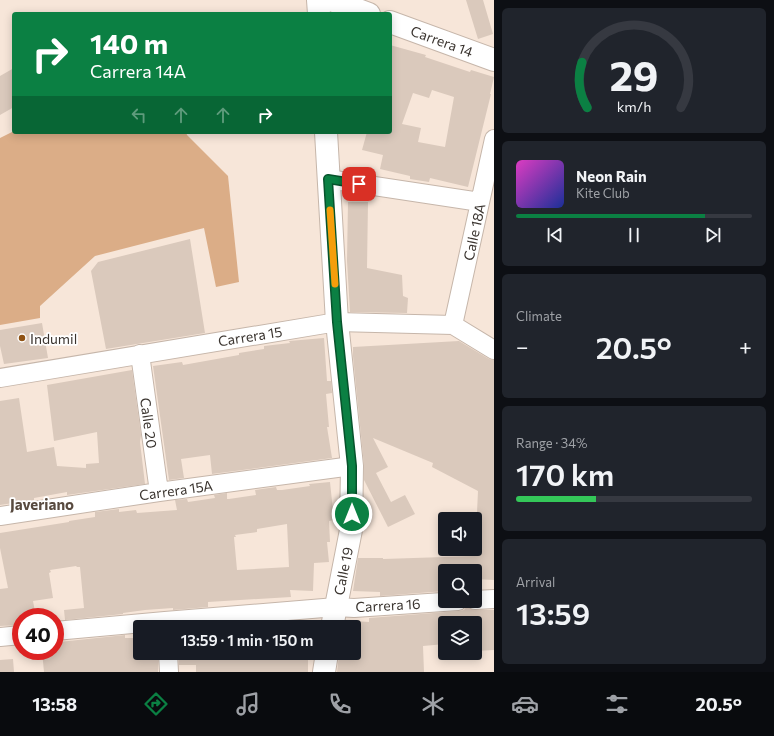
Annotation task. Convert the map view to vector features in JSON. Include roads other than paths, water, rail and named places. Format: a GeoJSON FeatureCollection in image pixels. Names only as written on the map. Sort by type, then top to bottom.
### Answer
{"type":"FeatureCollection","features":[{"type":"Feature","properties":{"kind":"street"},"geometry":{"type":"LineString","coordinates":[[318,0],[319,12]]}},
{"type":"Feature","properties":{"kind":"street"},"geometry":{"type":"LineString","coordinates":[[331,0],[364,12]]}},
{"type":"Feature","properties":{"kind":"street","name":"Carrera 14"},"geometry":{"type":"LineString","coordinates":[[392,23],[494,60]]}},
{"type":"Feature","properties":{"kind":"street","name":"Calle 19"},"geometry":{"type":"LineString","coordinates":[[326,134],[337,322],[352,466],[352,530],[334,617]]}},
{"type":"Feature","properties":{"kind":"street","name":"Calle 18A"},"geometry":{"type":"LineString","coordinates":[[454,325],[494,139]]}},
{"type":"Feature","properties":{"kind":"street"},"geometry":{"type":"LineString","coordinates":[[328,179],[480,202]]}},
{"type":"Feature","properties":{"kind":"street","name":"Carrera 15"},"geometry":{"type":"LineString","coordinates":[[0,378],[337,322],[454,325]]}},
{"type":"Feature","properties":{"kind":"street"},"geometry":{"type":"LineString","coordinates":[[454,325],[494,350]]}},
{"type":"Feature","properties":{"kind":"street","name":"Calle 20"},"geometry":{"type":"LineString","coordinates":[[140,354],[159,492]]}},
{"type":"Feature","properties":{"kind":"street","name":"Carrera 15A"},"geometry":{"type":"LineString","coordinates":[[0,516],[159,492],[352,466]]}},
{"type":"Feature","properties":{"kind":"street"},"geometry":{"type":"LineString","coordinates":[[482,600],[494,599]]}},
{"type":"Feature","properties":{"kind":"street","name":"Carrera 16"},"geometry":{"type":"LineString","coordinates":[[262,620],[334,617],[354,608],[438,602]]}},
{"type":"Feature","properties":{"kind":"street","name":"Carrera 16"},"geometry":{"type":"LineString","coordinates":[[64,631],[133,626]]}},
{"type":"Feature","properties":{"kind":"street"},"geometry":{"type":"LineString","coordinates":[[0,637],[12,636]]}},
{"type":"Feature","properties":{"kind":"street"},"geometry":{"type":"LineString","coordinates":[[168,660],[169,672]]}},
{"type":"Feature","properties":{"kind":"street"},"geometry":{"type":"LineString","coordinates":[[324,672],[326,660]]}},
{"type":"Feature","properties":{"kind":"place","name":"Indumil"},"geometry":{"type":"Point","coordinates":[22,338]}},
{"type":"Feature","properties":{"kind":"district","name":"Javeriano"},"geometry":{"type":"Point","coordinates":[42,504]}}]}
